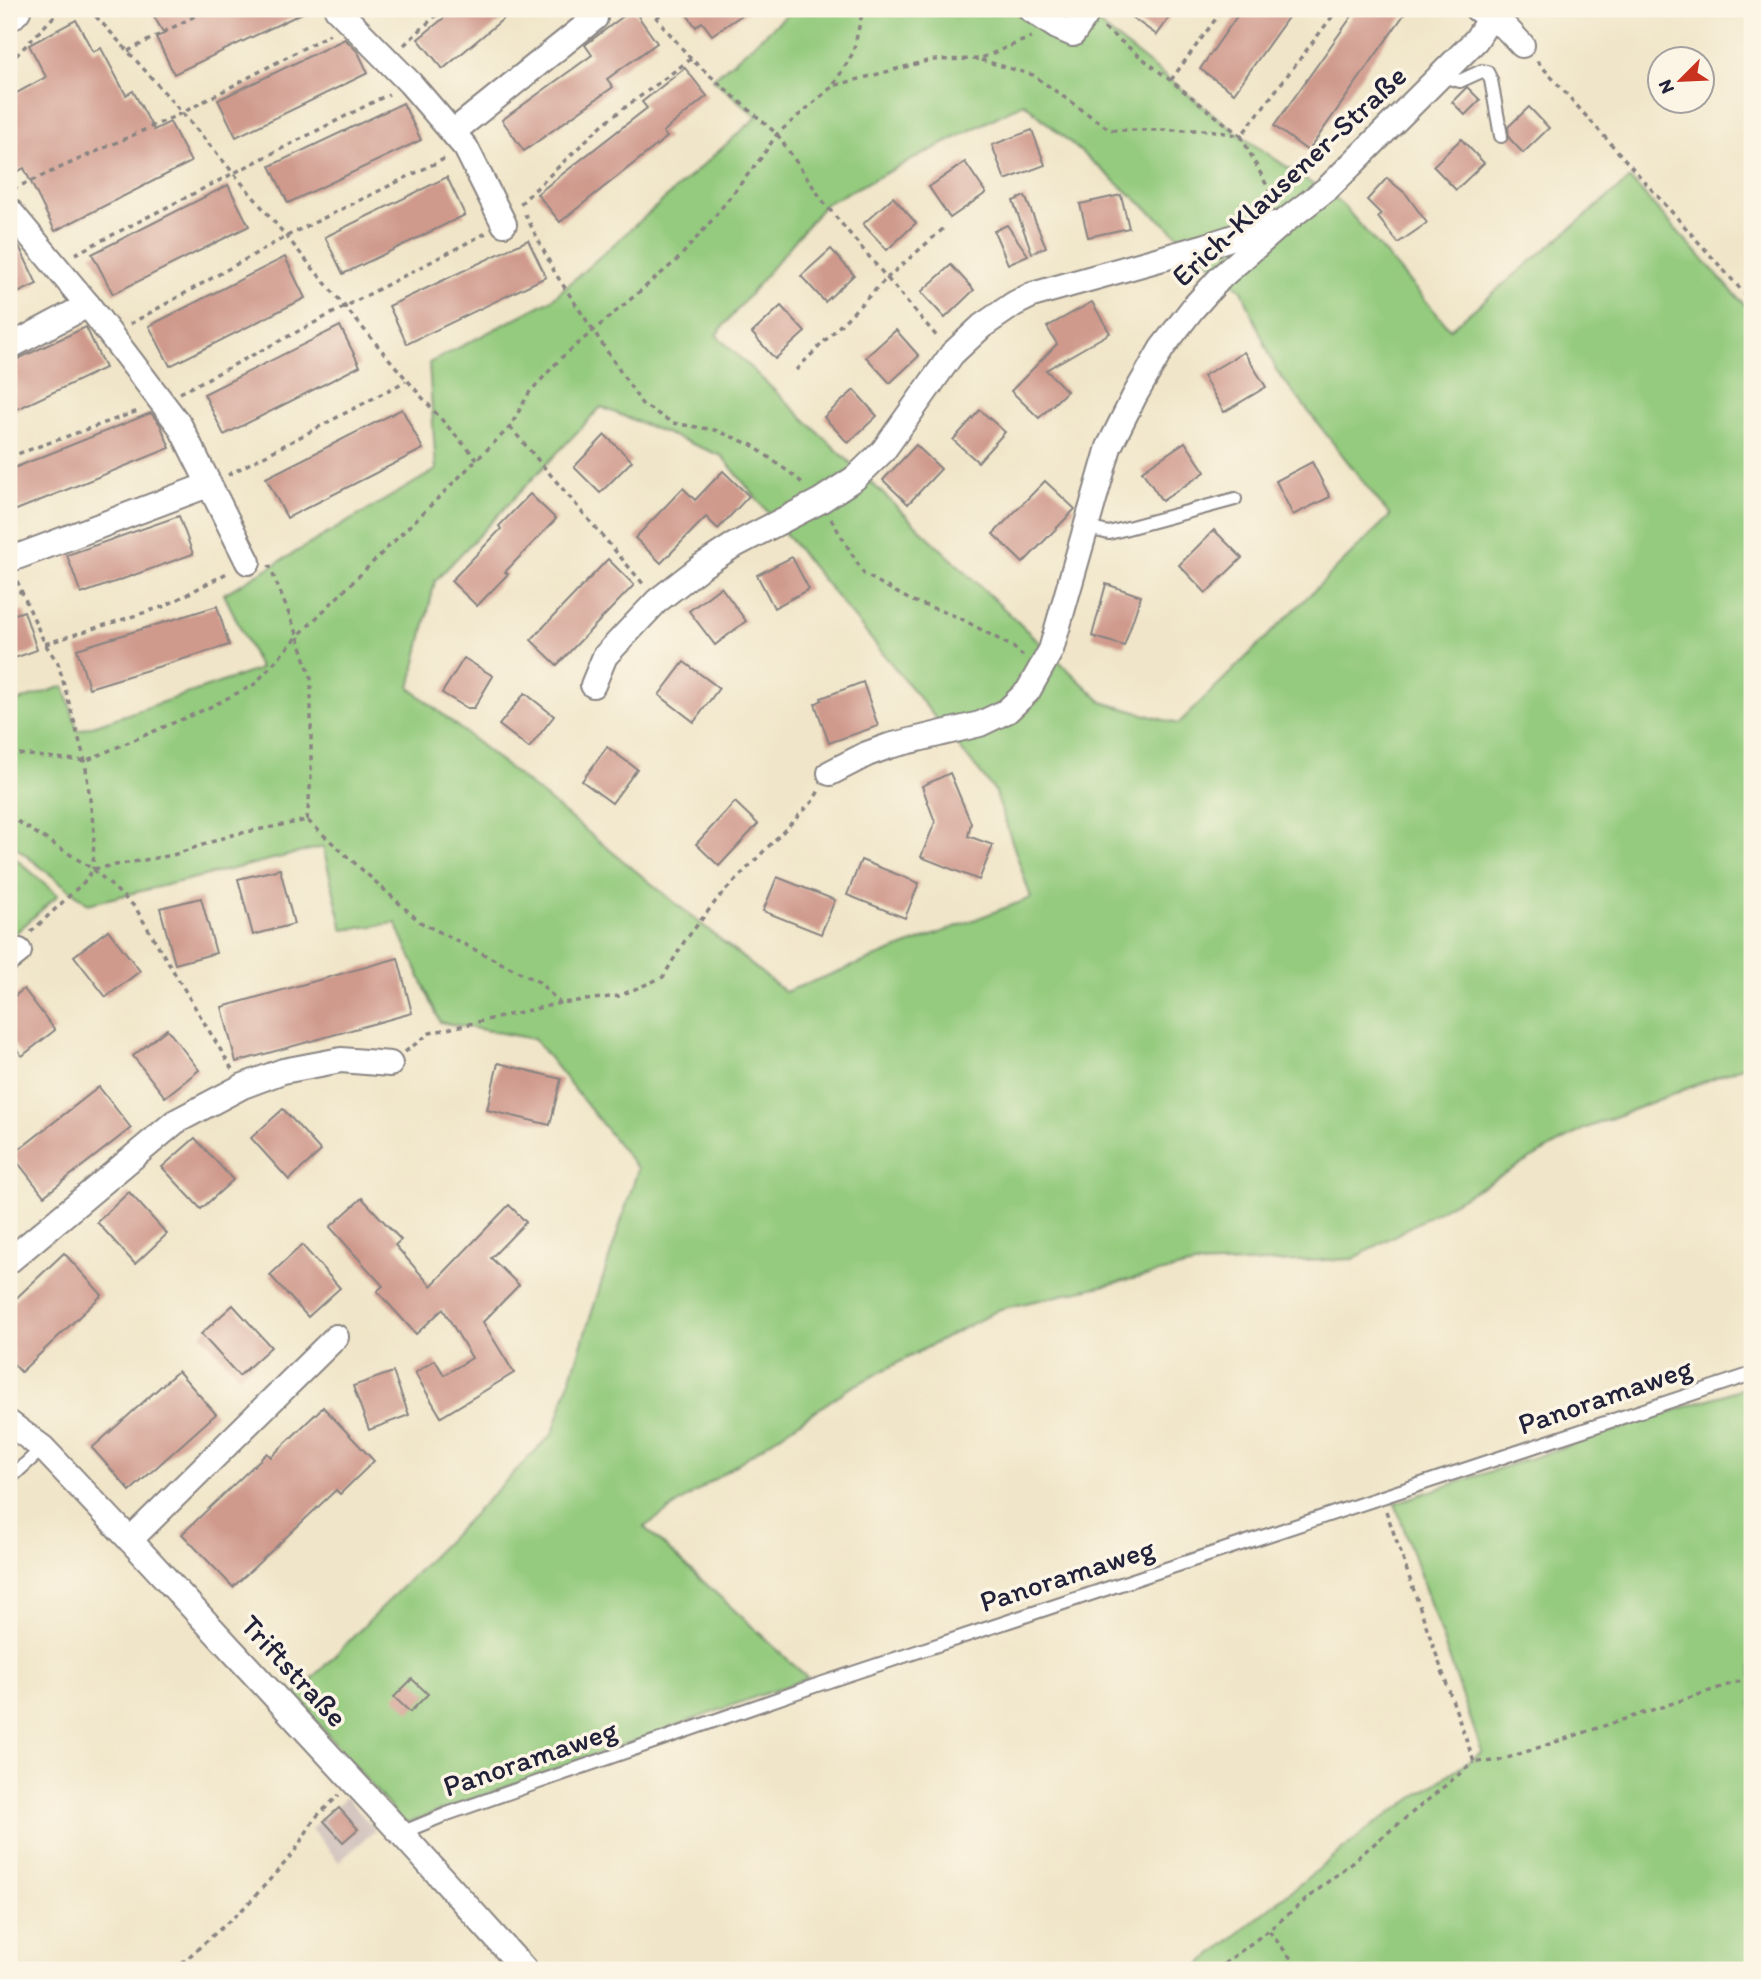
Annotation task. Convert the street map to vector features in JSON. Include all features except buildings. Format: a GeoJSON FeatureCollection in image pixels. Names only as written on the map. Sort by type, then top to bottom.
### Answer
{"type":"FeatureCollection","features":[{"type":"Feature","properties":{"kind":"street"},"geometry":{"type":"LineString","coordinates":[[9,14],[13,9]]}},
{"type":"Feature","properties":{"kind":"street"},"geometry":{"type":"LineString","coordinates":[[1030,9],[1073,34],[1088,11]]}},
{"type":"Feature","properties":{"kind":"street"},"geometry":{"type":"LineString","coordinates":[[1483,14],[1507,29],[1522,45]]}},
{"type":"Feature","properties":{"kind":"street","name":"Erich-Klausener-Straße"},"geometry":{"type":"LineString","coordinates":[[830,773],[889,746],[980,724],[1007,711],[1028,691],[1051,650],[1109,447],[1162,348],[1221,277],[1285,221],[1328,188],[1476,40],[1483,14]]}},
{"type":"Feature","properties":{"kind":"street"},"geometry":{"type":"LineString","coordinates":[[344,16],[410,83],[460,140],[504,224]]}},
{"type":"Feature","properties":{"kind":"street"},"geometry":{"type":"LineString","coordinates":[[460,140],[594,18]]}},
{"type":"Feature","properties":{"kind":"street"},"geometry":{"type":"LineString","coordinates":[[9,210],[111,335],[180,426],[248,562]]}},
{"type":"Feature","properties":{"kind":"street"},"geometry":{"type":"LineString","coordinates":[[593,685],[605,656],[657,601],[731,547],[820,502],[855,478],[883,451],[952,354],[982,326],[1014,304],[1032,295],[1285,221]]}},
{"type":"Feature","properties":{"kind":"street"},"geometry":{"type":"LineString","coordinates":[[9,347],[88,306]]}},
{"type":"Feature","properties":{"kind":"street"},"geometry":{"type":"LineString","coordinates":[[11,566],[208,485]]}},
{"type":"Feature","properties":{"kind":"street"},"geometry":{"type":"LineString","coordinates":[[9,1261],[176,1122],[243,1086],[283,1071],[341,1059],[390,1064]]}},
{"type":"Feature","properties":{"kind":"street"},"geometry":{"type":"LineString","coordinates":[[130,1539],[336,1336]]}},
{"type":"Feature","properties":{"kind":"street","name":"Triftstraße"},"geometry":{"type":"LineString","coordinates":[[9,1423],[43,1448],[130,1539],[525,1970]]}},
{"type":"Feature","properties":{"kind":"lane"},"geometry":{"type":"LineString","coordinates":[[1441,76],[1460,81],[1482,71],[1488,72],[1502,136]]}},
{"type":"Feature","properties":{"kind":"lane"},"geometry":{"type":"LineString","coordinates":[[1087,528],[1109,533],[1235,499]]}},
{"type":"Feature","properties":{"kind":"lane","name":"Panoramaweg"},"geometry":{"type":"LineString","coordinates":[[401,1833],[447,1814],[820,1684],[1752,1374]]}},
{"type":"Feature","properties":{"kind":"lane"},"geometry":{"type":"LineString","coordinates":[[9,1479],[43,1448]]}},
{"type":"Feature","properties":{"kind":"path"},"geometry":{"type":"LineString","coordinates":[[9,63],[61,9]]}},
{"type":"Feature","properties":{"kind":"path"},"geometry":{"type":"LineString","coordinates":[[89,9],[287,236],[406,381],[477,459]]}},
{"type":"Feature","properties":{"kind":"path"},"geometry":{"type":"LineString","coordinates":[[128,51],[208,9]]}},
{"type":"Feature","properties":{"kind":"path"},"geometry":{"type":"LineString","coordinates":[[387,61],[443,9]]}},
{"type":"Feature","properties":{"kind":"path"},"geometry":{"type":"LineString","coordinates":[[649,9],[691,59],[777,134],[825,204],[952,354]]}},
{"type":"Feature","properties":{"kind":"path"},"geometry":{"type":"LineString","coordinates":[[656,18],[669,9]]}},
{"type":"Feature","properties":{"kind":"path"},"geometry":{"type":"LineString","coordinates":[[9,753],[85,761],[208,708],[255,684],[298,636],[510,427],[529,393],[561,358],[677,260],[724,206],[777,134],[833,86],[853,53],[863,9]]}},
{"type":"Feature","properties":{"kind":"path"},"geometry":{"type":"LineString","coordinates":[[1171,80],[1223,9]]}},
{"type":"Feature","properties":{"kind":"path"},"geometry":{"type":"LineString","coordinates":[[1241,136],[1338,9]]}},
{"type":"Feature","properties":{"kind":"path"},"geometry":{"type":"LineString","coordinates":[[1088,11],[1241,136],[1285,221]]}},
{"type":"Feature","properties":{"kind":"path"},"geometry":{"type":"LineString","coordinates":[[9,191],[182,113],[344,16]]}},
{"type":"Feature","properties":{"kind":"path"},"geometry":{"type":"LineString","coordinates":[[979,59],[1057,27]]}},
{"type":"Feature","properties":{"kind":"path"},"geometry":{"type":"LineString","coordinates":[[1522,45],[1752,302]]}},
{"type":"Feature","properties":{"kind":"path"},"geometry":{"type":"LineString","coordinates":[[691,59],[604,123],[520,204],[555,273],[642,404],[673,423],[715,430],[752,445],[797,478],[820,502],[864,574],[910,600],[958,617],[1013,648],[1041,671]]}},
{"type":"Feature","properties":{"kind":"path"},"geometry":{"type":"LineString","coordinates":[[833,86],[931,60],[979,59],[1033,75],[1110,131],[1209,130],[1241,136]]}},
{"type":"Feature","properties":{"kind":"path"},"geometry":{"type":"LineString","coordinates":[[54,265],[410,83]]}},
{"type":"Feature","properties":{"kind":"path"},"geometry":{"type":"LineString","coordinates":[[111,335],[460,140]]}},
{"type":"Feature","properties":{"kind":"path"},"geometry":{"type":"LineString","coordinates":[[9,457],[163,402],[504,224]]}},
{"type":"Feature","properties":{"kind":"path"},"geometry":{"type":"LineString","coordinates":[[796,370],[887,278],[943,229]]}},
{"type":"Feature","properties":{"kind":"path"},"geometry":{"type":"LineString","coordinates":[[208,485],[406,381]]}},
{"type":"Feature","properties":{"kind":"path"},"geometry":{"type":"LineString","coordinates":[[510,427],[657,601]]}},
{"type":"Feature","properties":{"kind":"path"},"geometry":{"type":"LineString","coordinates":[[46,644],[165,606],[248,562],[268,561],[298,636],[311,678],[311,778],[307,820]]}},
{"type":"Feature","properties":{"kind":"path"},"geometry":{"type":"LineString","coordinates":[[11,566],[46,644],[58,663],[85,761],[94,831],[93,869],[86,880],[32,930],[14,955]]}},
{"type":"Feature","properties":{"kind":"path"},"geometry":{"type":"LineString","coordinates":[[9,596],[22,591]]}},
{"type":"Feature","properties":{"kind":"path"},"geometry":{"type":"LineString","coordinates":[[390,1064],[430,1033],[560,1003],[619,996],[663,976],[684,942],[719,897],[812,802],[830,773]]}},
{"type":"Feature","properties":{"kind":"path"},"geometry":{"type":"LineString","coordinates":[[9,816],[93,869],[135,907],[243,1086]]}},
{"type":"Feature","properties":{"kind":"path"},"geometry":{"type":"LineString","coordinates":[[93,869],[173,855],[232,835],[307,820]]}},
{"type":"Feature","properties":{"kind":"path"},"geometry":{"type":"LineString","coordinates":[[307,820],[420,922],[539,982],[560,1003]]}},
{"type":"Feature","properties":{"kind":"path"},"geometry":{"type":"LineString","coordinates":[[1381,1498],[1474,1762]]}},
{"type":"Feature","properties":{"kind":"path"},"geometry":{"type":"LineString","coordinates":[[1216,1970],[1269,1930],[1474,1762],[1498,1761],[1752,1677]]}},
{"type":"Feature","properties":{"kind":"path"},"geometry":{"type":"LineString","coordinates":[[174,1970],[246,1906],[293,1854],[315,1818],[353,1781]]}},
{"type":"Feature","properties":{"kind":"path"},"geometry":{"type":"LineString","coordinates":[[1269,1930],[1300,1970]]}},
{"type":"Feature","properties":{"kind":"shaded area"},"geometry":{"type":"Polygon","coordinates":[[[346,1797],[375,1830],[339,1862],[311,1829],[346,1797]]]}},
{"type":"Feature","properties":{"kind":"green space"},"geometry":{"type":"Polygon","coordinates":[[[794,9],[1023,9],[1073,34],[1086,14],[1241,136],[1342,204],[1450,329],[1630,179],[1752,313],[1752,1063],[1584,1129],[1353,1259],[1194,1265],[1000,1309],[848,1389],[644,1527],[808,1678],[404,1824],[295,1696],[553,1433],[638,1169],[534,1039],[440,1022],[396,923],[343,930],[323,847],[88,904],[9,842],[9,704],[64,686],[78,731],[260,669],[224,594],[436,470],[429,363],[551,300],[757,117],[713,79],[794,9]],[[1024,103],[825,204],[716,335],[1102,702],[1178,724],[1390,516],[1276,370],[1242,290],[1024,103]],[[601,407],[435,581],[410,688],[785,992],[1031,898],[995,791],[722,456],[601,407]]]}},
{"type":"Feature","properties":{"kind":"green space"},"geometry":{"type":"Polygon","coordinates":[[[9,853],[58,895],[9,939],[9,853]]]}},
{"type":"Feature","properties":{"kind":"green space"},"geometry":{"type":"Polygon","coordinates":[[[1752,1385],[1752,1970],[1193,1970],[1373,1825],[1482,1752],[1395,1503],[1752,1385]]]}}]}
